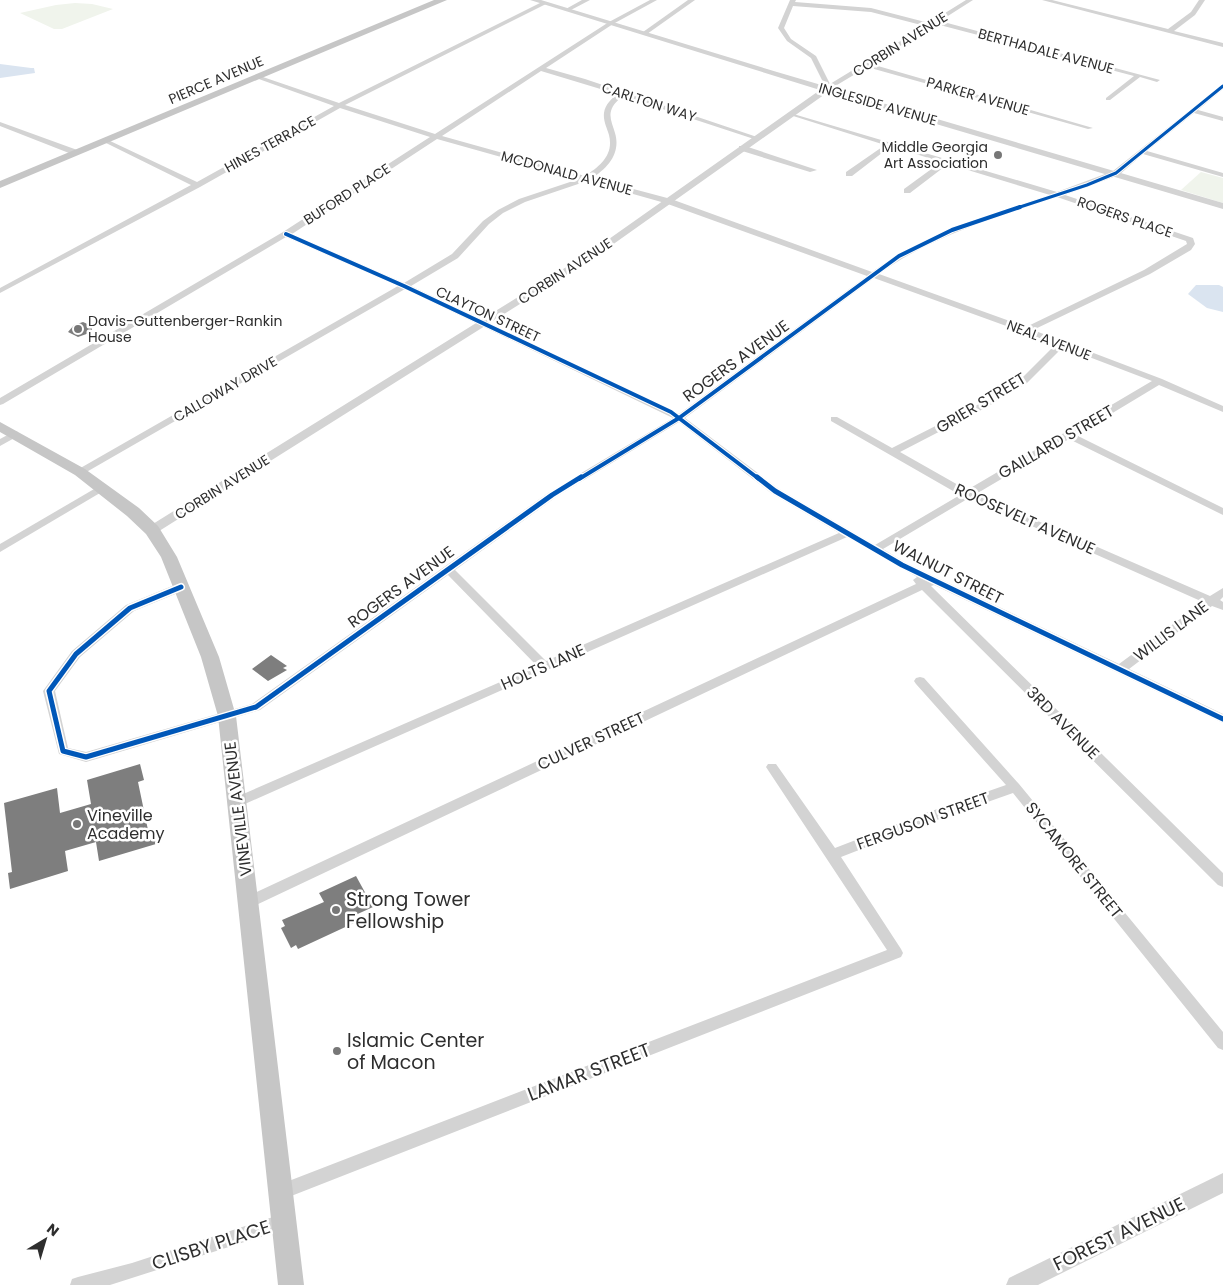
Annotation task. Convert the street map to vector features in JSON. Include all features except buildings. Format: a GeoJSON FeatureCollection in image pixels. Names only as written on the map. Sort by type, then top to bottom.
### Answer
{"type":"FeatureCollection","features":[{"type":"Feature","properties":{"kind":"main road","name":"PIERCE AVENUE"},"geometry":{"type":"LineString","coordinates":[[0,185],[442,0]]}},
{"type":"Feature","properties":{"kind":"main road","name":"VINEVILLE AVENUE"},"geometry":{"type":"LineString","coordinates":[[0,426],[80,472],[133,512],[152,530],[169,557],[210,657],[227,716],[291,1285]]}},
{"type":"Feature","properties":{"kind":"street","name":"INGLESIDE AVENUE"},"geometry":{"type":"LineString","coordinates":[[534,0],[1223,206]]}},
{"type":"Feature","properties":{"kind":"street"},"geometry":{"type":"LineString","coordinates":[[567,10],[587,0]]}},
{"type":"Feature","properties":{"kind":"street","name":"BUFORD PLACE"},"geometry":{"type":"LineString","coordinates":[[0,402],[286,234],[611,23],[654,0]]}},
{"type":"Feature","properties":{"kind":"street"},"geometry":{"type":"LineString","coordinates":[[644,33],[692,0]]}},
{"type":"Feature","properties":{"kind":"street"},"geometry":{"type":"LineString","coordinates":[[958,0],[968,1]]}},
{"type":"Feature","properties":{"kind":"street"},"geometry":{"type":"LineString","coordinates":[[1046,0],[1223,45]]}},
{"type":"Feature","properties":{"kind":"street"},"geometry":{"type":"LineString","coordinates":[[1170,31],[1195,10],[1202,0]]}},
{"type":"Feature","properties":{"kind":"street","name":"CORBIN AVENUE"},"geometry":{"type":"LineString","coordinates":[[152,530],[484,324],[595,252],[827,89],[968,1]]}},
{"type":"Feature","properties":{"kind":"street"},"geometry":{"type":"LineString","coordinates":[[793,2],[781,25],[782,32],[789,40],[814,58],[828,86],[827,89]]}},
{"type":"Feature","properties":{"kind":"street","name":"BERTHADALE AVENUE"},"geometry":{"type":"LineString","coordinates":[[793,2],[871,10],[1157,80]]}},
{"type":"Feature","properties":{"kind":"street","name":"HINES TERRACE"},"geometry":{"type":"LineString","coordinates":[[0,291],[197,185],[338,106],[544,3]]}},
{"type":"Feature","properties":{"kind":"street","name":"PARKER AVENUE"},"geometry":{"type":"LineString","coordinates":[[866,64],[1090,128]]}},
{"type":"Feature","properties":{"kind":"street","name":"CARLTON WAY"},"geometry":{"type":"LineString","coordinates":[[541,68],[756,138]]}},
{"type":"Feature","properties":{"kind":"street"},"geometry":{"type":"LineString","coordinates":[[1108,99],[1139,76]]}},
{"type":"Feature","properties":{"kind":"street","name":"MCDONALD AVENUE"},"geometry":{"type":"LineString","coordinates":[[258,77],[338,106],[435,137],[668,201],[873,276]]}},
{"type":"Feature","properties":{"kind":"street","name":"ROGERS AVENUE"},"geometry":{"type":"LineString","coordinates":[[181,586],[130,608],[76,654],[49,691],[63,751],[86,757],[256,707],[552,496],[679,418],[900,256],[940,234],[1058,195],[1116,173],[1223,86]]}},
{"type":"Feature","properties":{"kind":"street","name":"CALLOWAY DRIVE"},"geometry":{"type":"LineString","coordinates":[[80,472],[456,255],[477,230],[499,212],[519,202],[587,178],[608,162],[614,148],[613,135],[606,120],[607,109],[614,99],[622,93]]}},
{"type":"Feature","properties":{"kind":"street"},"geometry":{"type":"LineString","coordinates":[[1194,111],[1223,119]]}},
{"type":"Feature","properties":{"kind":"street","name":"ROGERS PLACE"},"geometry":{"type":"LineString","coordinates":[[792,114],[1058,195],[1178,235],[1186,238],[1191,244],[1188,248],[1147,272],[1026,330]]}},
{"type":"Feature","properties":{"kind":"street"},"geometry":{"type":"LineString","coordinates":[[0,124],[77,153]]}},
{"type":"Feature","properties":{"kind":"street"},"geometry":{"type":"LineString","coordinates":[[106,141],[197,185]]}},
{"type":"Feature","properties":{"kind":"street"},"geometry":{"type":"LineString","coordinates":[[849,174],[890,144]]}},
{"type":"Feature","properties":{"kind":"street"},"geometry":{"type":"LineString","coordinates":[[742,148],[813,170]]}},
{"type":"Feature","properties":{"kind":"street"},"geometry":{"type":"LineString","coordinates":[[1143,152],[1223,175]]}},
{"type":"Feature","properties":{"kind":"street"},"geometry":{"type":"LineString","coordinates":[[907,191],[947,161]]}},
{"type":"Feature","properties":{"kind":"street","name":"CLAYTON STREET"},"geometry":{"type":"LineString","coordinates":[[286,234],[404,286],[671,412],[679,418]]}},
{"type":"Feature","properties":{"kind":"street","name":"NEAL AVENUE"},"geometry":{"type":"LineString","coordinates":[[873,276],[1026,330],[1159,381],[1223,409]]}},
{"type":"Feature","properties":{"kind":"street","name":"GRIER STREET"},"geometry":{"type":"LineString","coordinates":[[893,452],[984,405],[1023,382],[1061,344]]}},
{"type":"Feature","properties":{"kind":"street","name":"GAILLARD STREET"},"geometry":{"type":"LineString","coordinates":[[876,549],[1159,381]]}},
{"type":"Feature","properties":{"kind":"street","name":"WALNUT STREET"},"geometry":{"type":"LineString","coordinates":[[679,418],[768,486],[902,565]]}},
{"type":"Feature","properties":{"kind":"street","name":"ROOSEVELT AVENUE"},"geometry":{"type":"LineString","coordinates":[[834,419],[968,494],[1223,606]]}},
{"type":"Feature","properties":{"kind":"street"},"geometry":{"type":"LineString","coordinates":[[0,443],[15,434]]}},
{"type":"Feature","properties":{"kind":"street"},"geometry":{"type":"LineString","coordinates":[[1069,436],[1223,512]]}},
{"type":"Feature","properties":{"kind":"street"},"geometry":{"type":"LineString","coordinates":[[0,549],[101,488]]}},
{"type":"Feature","properties":{"kind":"street","name":"HOLTS LANE"},"geometry":{"type":"LineString","coordinates":[[238,802],[848,533]]}},
{"type":"Feature","properties":{"kind":"street","name":"3RD AVENUE"},"geometry":{"type":"LineString","coordinates":[[902,565],[928,583],[1223,881]]}},
{"type":"Feature","properties":{"kind":"street"},"geometry":{"type":"LineString","coordinates":[[448,569],[545,667]]}},
{"type":"Feature","properties":{"kind":"street","name":"WALNUT STREET"},"geometry":{"type":"LineString","coordinates":[[928,583],[1223,719]]}},
{"type":"Feature","properties":{"kind":"street","name":"CULVER STREET"},"geometry":{"type":"LineString","coordinates":[[249,902],[928,583]]}},
{"type":"Feature","properties":{"kind":"street","name":"WILLIS LANE"},"geometry":{"type":"LineString","coordinates":[[1118,670],[1223,592]]}},
{"type":"Feature","properties":{"kind":"street","name":"SYCAMORE STREET"},"geometry":{"type":"LineString","coordinates":[[920,681],[1015,787],[1223,1043]]}},
{"type":"Feature","properties":{"kind":"street"},"geometry":{"type":"LineString","coordinates":[[772,768],[832,855]]}},
{"type":"Feature","properties":{"kind":"street","name":"FERGUSON STREET"},"geometry":{"type":"LineString","coordinates":[[832,855],[927,818],[1015,787]]}},
{"type":"Feature","properties":{"kind":"street","name":"LAMAR STREET"},"geometry":{"type":"LineString","coordinates":[[281,1192],[896,953],[832,855]]}},
{"type":"Feature","properties":{"kind":"street","name":"FOREST AVENUE"},"geometry":{"type":"LineString","coordinates":[[1016,1285],[1223,1182]]}},
{"type":"Feature","properties":{"kind":"street","name":"CLISBY PLACE"},"geometry":{"type":"LineString","coordinates":[[78,1285],[132,1271],[285,1221]]}},
{"type":"Feature","properties":{"kind":"shaded area"},"geometry":{"type":"Polygon","coordinates":[[[92,4],[113,9],[62,29],[54,29],[20,13],[56,5],[92,4]]]}},
{"type":"Feature","properties":{"kind":"shaded area"},"geometry":{"type":"Polygon","coordinates":[[[0,64],[34,68],[35,73],[0,78],[0,64]]]}},
{"type":"Feature","properties":{"kind":"shaded area"},"geometry":{"type":"Polygon","coordinates":[[[1201,172],[1223,178],[1223,203],[1181,190],[1201,172]]]}},
{"type":"Feature","properties":{"kind":"shaded area"},"geometry":{"type":"Polygon","coordinates":[[[1196,285],[1219,285],[1223,287],[1223,312],[1207,308],[1188,294],[1196,285]]]}},
{"type":"Feature","properties":{"kind":"cycle path"},"geometry":{"type":"LineString","coordinates":[[181,587],[130,608],[76,654],[49,691],[63,751],[86,757],[256,707],[552,495],[679,418],[899,256],[952,230],[1087,185],[1116,173],[1223,86]]}},
{"type":"Feature","properties":{"kind":"cycle path"},"geometry":{"type":"LineString","coordinates":[[286,234],[404,286],[671,412],[775,491],[902,565],[1223,719]]}},
{"type":"Feature","properties":{"kind":"place","name":"Middle Georgia Art Association"},"geometry":{"type":"Point","coordinates":[998,155]}},
{"type":"Feature","properties":{"kind":"place","name":"Davis-Guttenberger-Rankin House"},"geometry":{"type":"Point","coordinates":[78,329]}},
{"type":"Feature","properties":{"kind":"place","name":"Vineville Academy"},"geometry":{"type":"Point","coordinates":[77,824]}},
{"type":"Feature","properties":{"kind":"place","name":"Strong Tower Fellowship"},"geometry":{"type":"Point","coordinates":[336,910]}},
{"type":"Feature","properties":{"kind":"place","name":"Islamic Center of Macon"},"geometry":{"type":"Point","coordinates":[337,1051]}}]}
